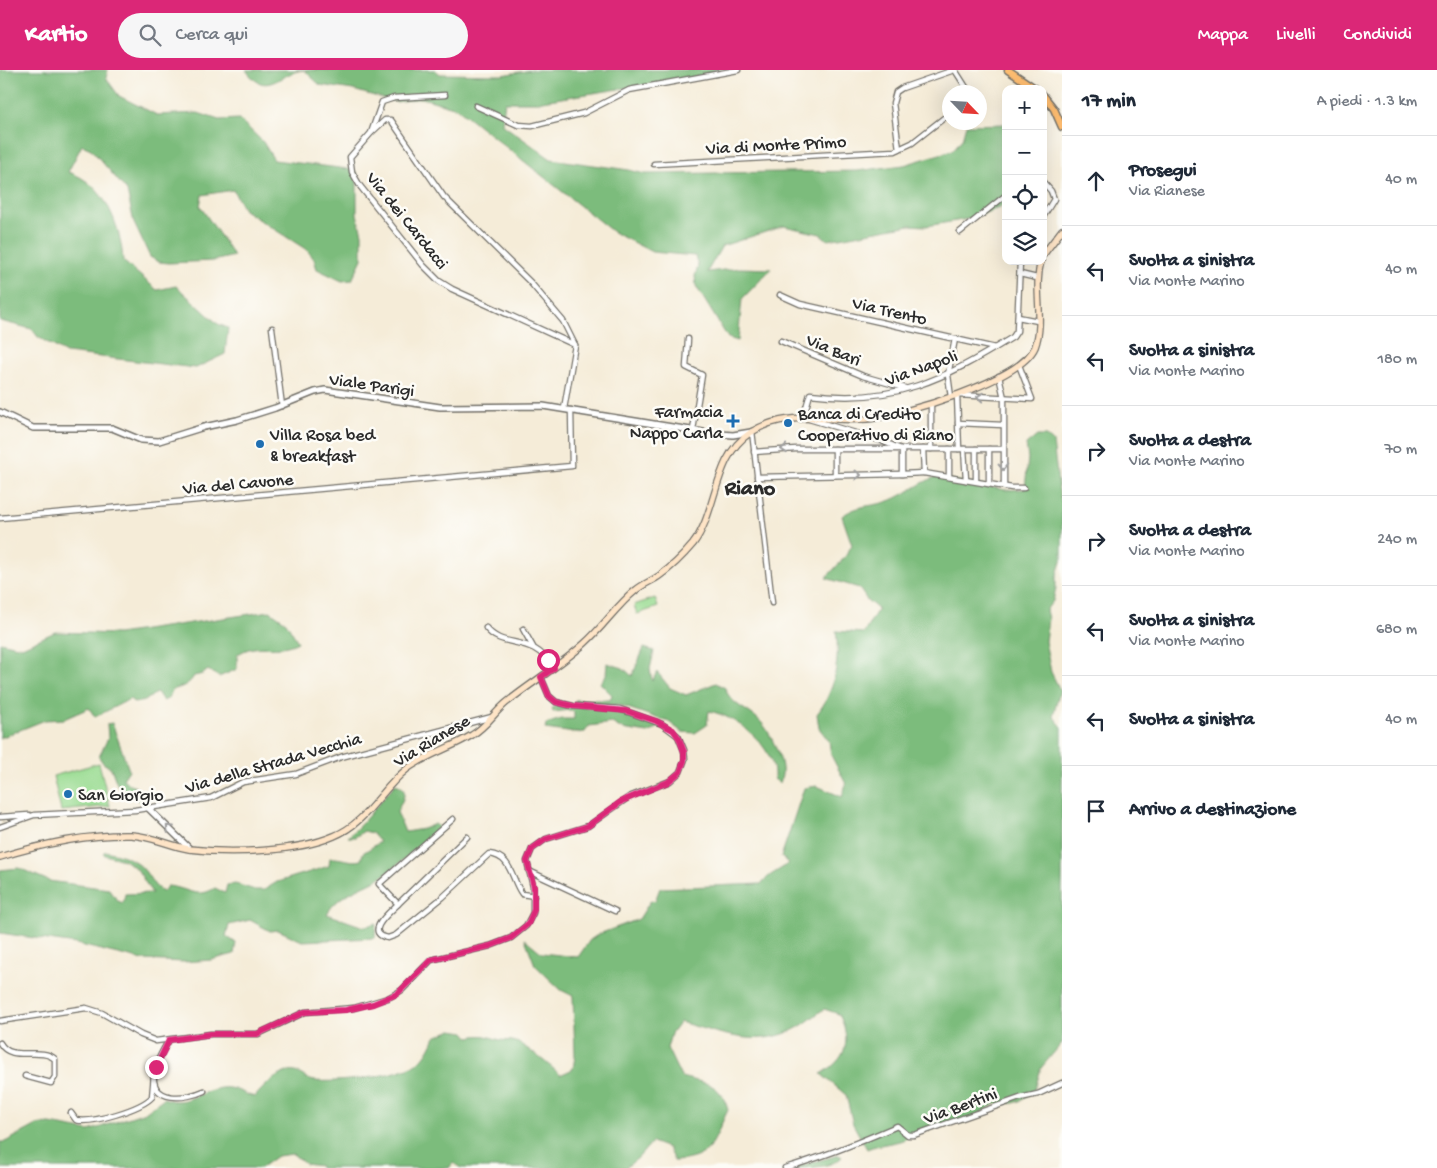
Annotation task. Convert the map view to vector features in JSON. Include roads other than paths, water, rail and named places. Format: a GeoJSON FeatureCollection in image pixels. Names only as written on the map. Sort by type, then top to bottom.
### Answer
{"type":"FeatureCollection","features":[{"type":"Feature","properties":{"kind":"main road"},"geometry":{"type":"LineString","coordinates":[[1008,70],[1030,85]]}},
{"type":"Feature","properties":{"kind":"main road"},"geometry":{"type":"LineString","coordinates":[[1047,100],[1054,109],[1062,127]]}},
{"type":"Feature","properties":{"kind":"main road"},"geometry":{"type":"LineString","coordinates":[[1047,251],[1062,230]]}},
{"type":"Feature","properties":{"kind":"main road","name":"Via Rianese"},"geometry":{"type":"LineString","coordinates":[[0,857],[44,844],[112,836],[143,836],[190,849],[269,850],[313,843],[336,835],[361,818],[386,788],[406,770],[430,754],[473,735],[507,702],[554,668],[598,631],[635,590],[668,569],[690,546],[706,521],[731,451],[752,432],[780,420],[876,418],[954,396],[1019,365],[1034,350],[1038,321],[1037,278],[1040,265]]}},
{"type":"Feature","properties":{"kind":"street"},"geometry":{"type":"LineString","coordinates":[[476,106],[518,125],[530,127],[584,113],[630,90],[738,70]]}},
{"type":"Feature","properties":{"kind":"street"},"geometry":{"type":"LineString","coordinates":[[899,150],[893,103],[896,92],[904,87],[954,70],[964,85]]}},
{"type":"Feature","properties":{"kind":"street","name":"Via dei Cardacci"},"geometry":{"type":"LineString","coordinates":[[445,95],[385,101],[378,108],[371,133],[350,156],[349,162],[353,174],[360,186],[430,272],[450,288],[575,345]]}},
{"type":"Feature","properties":{"kind":"street"},"geometry":{"type":"LineString","coordinates":[[371,133],[385,120],[392,121],[444,198],[548,301],[563,321],[575,345],[564,409]]}},
{"type":"Feature","properties":{"kind":"street","name":"Via di Monte Primo"},"geometry":{"type":"LineString","coordinates":[[654,164],[886,152],[899,150],[912,143],[942,120]]}},
{"type":"Feature","properties":{"kind":"street"},"geometry":{"type":"LineString","coordinates":[[1047,186],[1052,192],[1054,200],[1052,207],[1047,213]]}},
{"type":"Feature","properties":{"kind":"street"},"geometry":{"type":"LineString","coordinates":[[960,232],[1002,197]]}},
{"type":"Feature","properties":{"kind":"street","name":"Via Napoli"},"geometry":{"type":"LineString","coordinates":[[804,418],[810,394],[836,398],[872,397],[906,389],[948,375],[1016,334],[1020,265]]}},
{"type":"Feature","properties":{"kind":"street"},"geometry":{"type":"LineString","coordinates":[[1020,274],[1037,278]]}},
{"type":"Feature","properties":{"kind":"street","name":"Via Trento"},"geometry":{"type":"LineString","coordinates":[[780,296],[800,304],[995,348]]}},
{"type":"Feature","properties":{"kind":"street"},"geometry":{"type":"LineString","coordinates":[[1018,317],[1038,321]]}},
{"type":"Feature","properties":{"kind":"street"},"geometry":{"type":"LineString","coordinates":[[272,328],[282,406]]}},
{"type":"Feature","properties":{"kind":"street"},"geometry":{"type":"LineString","coordinates":[[688,339],[686,367],[702,375],[693,430]]}},
{"type":"Feature","properties":{"kind":"street"},"geometry":{"type":"LineString","coordinates":[[955,339],[948,375],[954,396],[966,480]]}},
{"type":"Feature","properties":{"kind":"street","name":"Via Bari"},"geometry":{"type":"LineString","coordinates":[[780,342],[863,376],[906,389]]}},
{"type":"Feature","properties":{"kind":"street"},"geometry":{"type":"LineString","coordinates":[[954,396],[1032,399],[1019,365]]}},
{"type":"Feature","properties":{"kind":"street"},"geometry":{"type":"LineString","coordinates":[[999,376],[1004,398],[1004,486]]}},
{"type":"Feature","properties":{"kind":"street","name":"Viale Parigi"},"geometry":{"type":"LineString","coordinates":[[0,412],[34,428],[112,428],[139,439],[154,442],[204,426],[237,420],[325,390],[440,407],[521,405],[564,409],[733,435],[752,432]]}},
{"type":"Feature","properties":{"kind":"street"},"geometry":{"type":"LineString","coordinates":[[931,404],[931,449]]}},
{"type":"Feature","properties":{"kind":"street","name":"Via del Cavone"},"geometry":{"type":"LineString","coordinates":[[0,518],[572,466],[571,410]]}},
{"type":"Feature","properties":{"kind":"street"},"geometry":{"type":"LineString","coordinates":[[804,418],[882,440],[902,450]]}},
{"type":"Feature","properties":{"kind":"street"},"geometry":{"type":"LineString","coordinates":[[958,423],[1003,425]]}},
{"type":"Feature","properties":{"kind":"street"},"geometry":{"type":"LineString","coordinates":[[752,432],[772,602]]}},
{"type":"Feature","properties":{"kind":"street"},"geometry":{"type":"LineString","coordinates":[[754,452],[796,449],[1003,449]]}},
{"type":"Feature","properties":{"kind":"street"},"geometry":{"type":"LineString","coordinates":[[834,475],[835,449]]}},
{"type":"Feature","properties":{"kind":"street"},"geometry":{"type":"LineString","coordinates":[[923,449],[924,473]]}},
{"type":"Feature","properties":{"kind":"street"},"geometry":{"type":"LineString","coordinates":[[949,449],[949,477]]}},
{"type":"Feature","properties":{"kind":"street"},"geometry":{"type":"LineString","coordinates":[[976,449],[976,481]]}},
{"type":"Feature","properties":{"kind":"street"},"geometry":{"type":"LineString","coordinates":[[989,449],[989,483]]}},
{"type":"Feature","properties":{"kind":"street"},"geometry":{"type":"LineString","coordinates":[[902,450],[902,474]]}},
{"type":"Feature","properties":{"kind":"street"},"geometry":{"type":"LineString","coordinates":[[757,477],[924,473],[1024,488]]}},
{"type":"Feature","properties":{"kind":"street"},"geometry":{"type":"LineString","coordinates":[[486,628],[496,637],[533,647],[544,655],[554,668]]}},
{"type":"Feature","properties":{"kind":"street"},"geometry":{"type":"LineString","coordinates":[[523,629],[533,647]]}},
{"type":"Feature","properties":{"kind":"street"},"geometry":{"type":"LineString","coordinates":[[0,1021],[35,1014],[88,1008],[102,1013],[149,1039],[169,1040],[211,1034],[261,1033],[305,1012],[354,1008],[390,997],[402,990],[431,960],[498,944],[515,936],[531,918],[534,896],[528,856],[536,846],[546,839],[588,826],[629,797],[670,781],[681,770],[685,758],[678,736],[662,724],[624,710],[573,706],[556,702],[549,696],[541,677]]}},
{"type":"Feature","properties":{"kind":"street","name":"Via della Strada Vecchia"},"geometry":{"type":"LineString","coordinates":[[0,827],[34,815],[148,808],[214,797],[244,782],[296,774],[337,758],[492,717]]}},
{"type":"Feature","properties":{"kind":"street"},"geometry":{"type":"LineString","coordinates":[[148,808],[190,849]]}},
{"type":"Feature","properties":{"kind":"street"},"geometry":{"type":"LineString","coordinates":[[0,817],[34,815]]}},
{"type":"Feature","properties":{"kind":"street"},"geometry":{"type":"LineString","coordinates":[[398,904],[379,884],[453,819]]}},
{"type":"Feature","properties":{"kind":"street"},"geometry":{"type":"LineString","coordinates":[[467,837],[378,924],[378,932],[384,937],[390,938],[396,935],[448,893],[483,857],[490,854],[499,857],[508,864],[522,894],[534,896]]}},
{"type":"Feature","properties":{"kind":"street"},"geometry":{"type":"LineString","coordinates":[[529,871],[616,911]]}},
{"type":"Feature","properties":{"kind":"street"},"geometry":{"type":"LineString","coordinates":[[71,1113],[76,1120],[86,1121],[138,1106],[152,1097],[154,1075],[169,1040]]}},
{"type":"Feature","properties":{"kind":"street"},"geometry":{"type":"LineString","coordinates":[[0,1043],[4,1049],[12,1053],[42,1054],[55,1059],[55,1077],[51,1083],[25,1076]]}},
{"type":"Feature","properties":{"kind":"street"},"geometry":{"type":"LineString","coordinates":[[154,1075],[158,1089],[169,1097],[188,1098],[204,1091]]}},
{"type":"Feature","properties":{"kind":"street","name":"Via Bertini"},"geometry":{"type":"LineString","coordinates":[[785,1168],[841,1151],[859,1141],[895,1127],[899,1126],[912,1136],[1020,1098],[1038,1094],[1062,1083]]}},
{"type":"Feature","properties":{"kind":"place","name":"Farmacia Nappo Carla"},"geometry":{"type":"Point","coordinates":[733,421]}},
{"type":"Feature","properties":{"kind":"place","name":"Banca di Credito Cooperativo di Riano"},"geometry":{"type":"Point","coordinates":[788,423]}},
{"type":"Feature","properties":{"kind":"place","name":"Villa Rosa bed & breakfast"},"geometry":{"type":"Point","coordinates":[260,444]}},
{"type":"Feature","properties":{"kind":"place","name":"San Giorgio"},"geometry":{"type":"Point","coordinates":[68,794]}},
{"type":"Feature","properties":{"kind":"district","name":"Riano"},"geometry":{"type":"Point","coordinates":[750,486]}}]}
